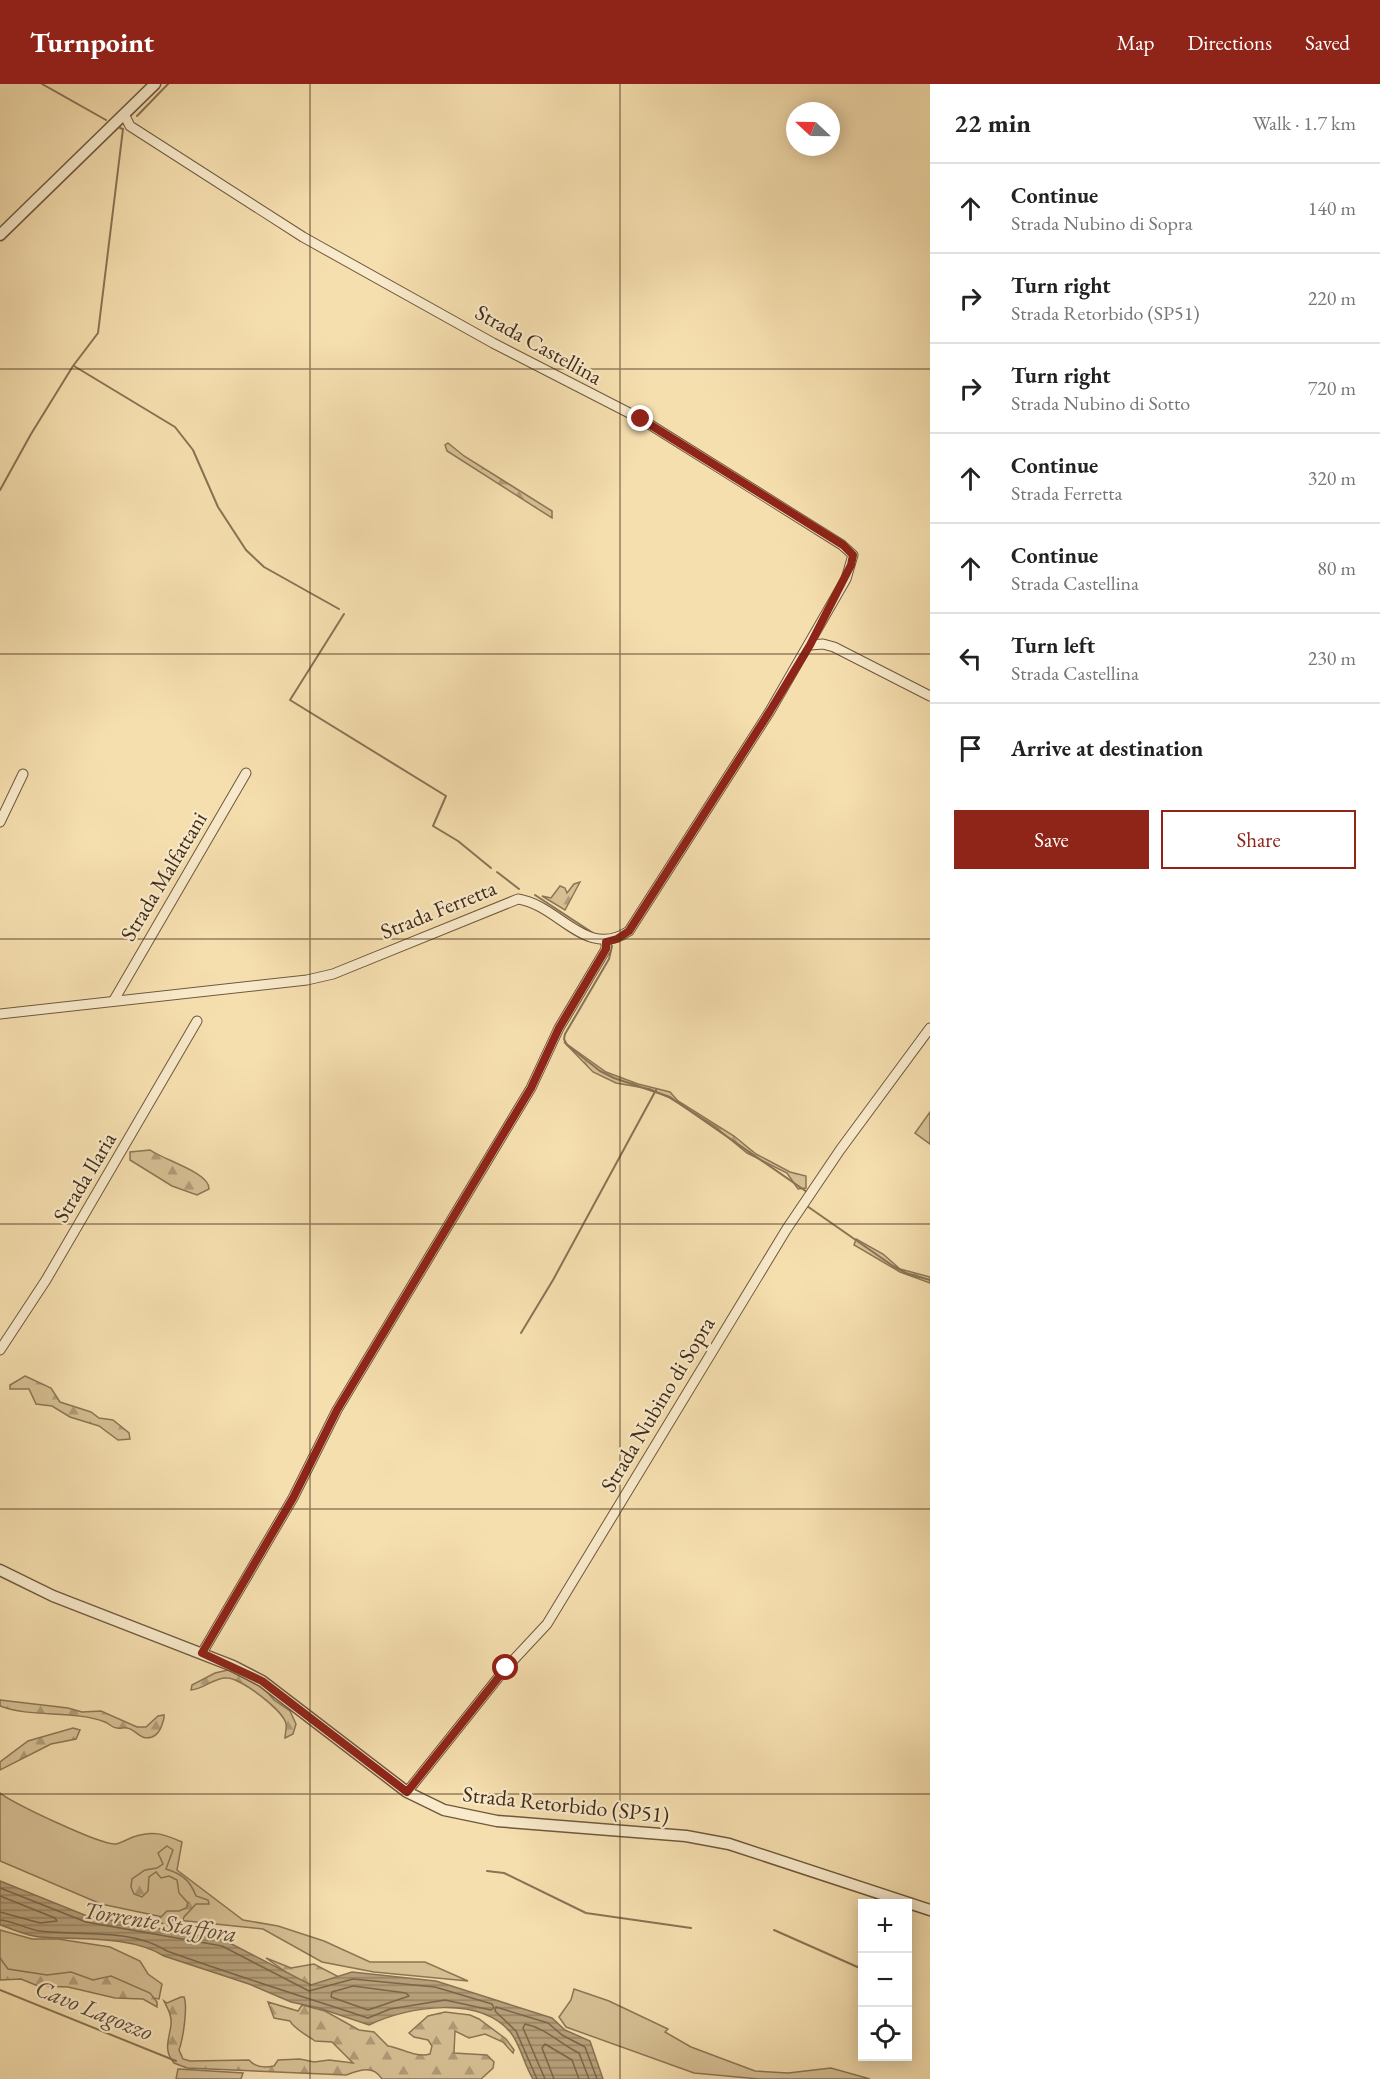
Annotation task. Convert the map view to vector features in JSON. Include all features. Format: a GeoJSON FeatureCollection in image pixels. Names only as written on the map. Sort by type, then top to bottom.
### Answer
{"type":"FeatureCollection","features":[{"type":"Feature","properties":{"kind":"street"},"geometry":{"type":"LineString","coordinates":[[0,235],[155,84]]}},
{"type":"Feature","properties":{"kind":"street","name":"Strada Castellina"},"geometry":{"type":"LineString","coordinates":[[124,114],[130,126],[303,237],[493,343],[641,419],[843,545],[853,555],[851,565],[810,645]]}},
{"type":"Feature","properties":{"kind":"street"},"geometry":{"type":"LineString","coordinates":[[818,628],[819,638],[824,644],[930,696]]}},
{"type":"Feature","properties":{"kind":"street"},"geometry":{"type":"LineString","coordinates":[[202,1653],[293,1498],[337,1410],[531,1088],[559,1028],[606,949],[606,942],[617,939],[629,931],[724,785],[810,645],[824,644]]}},
{"type":"Feature","properties":{"kind":"street","name":"Strada Malfattani"},"geometry":{"type":"LineString","coordinates":[[114,1000],[246,773]]}},
{"type":"Feature","properties":{"kind":"street"},"geometry":{"type":"LineString","coordinates":[[0,822],[23,774]]}},
{"type":"Feature","properties":{"kind":"street","name":"Strada Ferretta"},"geometry":{"type":"LineString","coordinates":[[0,1014],[316,978],[333,974],[518,899],[532,901],[589,938],[606,942]]}},
{"type":"Feature","properties":{"kind":"street","name":"Strada Ilaria"},"geometry":{"type":"LineString","coordinates":[[0,1348],[46,1280],[197,1021]]}},
{"type":"Feature","properties":{"kind":"street","name":"Strada Nubino di Sopra"},"geometry":{"type":"LineString","coordinates":[[407,1792],[506,1668],[547,1624],[801,1206],[930,1028]]}},
{"type":"Feature","properties":{"kind":"street","name":"Strada Retorbido (SP51)"},"geometry":{"type":"LineString","coordinates":[[0,1570],[88,1611],[202,1653],[262,1681],[407,1792],[444,1810],[469,1817],[686,1836],[729,1844],[930,1910]]}},
{"type":"Feature","properties":{"kind":"green space"},"geometry":{"type":"Polygon","coordinates":[[[448,443],[464,456],[552,511],[552,518],[447,451],[445,445],[448,443]]]}},
{"type":"Feature","properties":{"kind":"green space"},"geometry":{"type":"Polygon","coordinates":[[[580,882],[565,910],[542,896],[551,898],[560,886],[565,888],[567,893],[574,884],[580,882]]]}},
{"type":"Feature","properties":{"kind":"green space"},"geometry":{"type":"Polygon","coordinates":[[[564,1042],[606,1072],[638,1084],[670,1092],[678,1101],[734,1136],[756,1154],[790,1172],[806,1176],[806,1188],[798,1189],[787,1173],[747,1153],[713,1125],[670,1098],[650,1089],[616,1083],[593,1072],[564,1042]]]}},
{"type":"Feature","properties":{"kind":"green space"},"geometry":{"type":"Polygon","coordinates":[[[930,1112],[930,1144],[915,1133],[930,1112]]]}},
{"type":"Feature","properties":{"kind":"green space"},"geometry":{"type":"Polygon","coordinates":[[[150,1150],[194,1172],[207,1183],[209,1189],[197,1195],[172,1186],[130,1160],[130,1152],[150,1150]]]}},
{"type":"Feature","properties":{"kind":"green space"},"geometry":{"type":"Polygon","coordinates":[[[856,1239],[883,1254],[900,1269],[930,1277],[930,1283],[900,1272],[854,1245],[856,1239]]]}},
{"type":"Feature","properties":{"kind":"green space"},"geometry":{"type":"Polygon","coordinates":[[[25,1376],[51,1388],[60,1402],[91,1412],[99,1418],[113,1420],[129,1433],[130,1439],[118,1440],[99,1426],[70,1417],[52,1406],[36,1404],[29,1389],[10,1389],[10,1385],[25,1376]]]}},
{"type":"Feature","properties":{"kind":"green space"},"geometry":{"type":"Polygon","coordinates":[[[228,1670],[262,1686],[274,1700],[290,1711],[296,1724],[293,1734],[285,1738],[286,1724],[278,1711],[251,1689],[233,1679],[222,1678],[191,1690],[192,1685],[215,1673],[228,1670]]]}},
{"type":"Feature","properties":{"kind":"green space"},"geometry":{"type":"Polygon","coordinates":[[[0,1700],[68,1708],[82,1712],[101,1711],[137,1727],[146,1727],[158,1716],[164,1715],[164,1718],[157,1734],[144,1738],[130,1729],[115,1728],[93,1718],[12,1710],[0,1706],[0,1700]]]}},
{"type":"Feature","properties":{"kind":"green space"},"geometry":{"type":"Polygon","coordinates":[[[73,1728],[80,1730],[76,1739],[51,1744],[0,1770],[0,1762],[28,1741],[73,1728]]]}},
{"type":"Feature","properties":{"kind":"green space"},"geometry":{"type":"Polygon","coordinates":[[[0,1793],[58,1823],[107,1843],[116,1844],[133,1837],[153,1833],[182,1842],[177,1870],[243,1920],[278,1926],[324,1941],[370,1962],[425,1962],[468,1981],[374,1972],[322,1962],[263,1929],[177,1920],[101,1904],[0,1861],[0,1793]]]}},
{"type":"Feature","properties":{"kind":"green space"},"geometry":{"type":"Polygon","coordinates":[[[167,1846],[173,1850],[166,1869],[185,1878],[196,1896],[208,1900],[209,1904],[196,1904],[184,1917],[181,1925],[175,1926],[165,1925],[159,1919],[167,1911],[179,1911],[186,1908],[188,1903],[179,1893],[177,1880],[169,1876],[161,1878],[156,1872],[149,1877],[148,1891],[142,1897],[134,1894],[131,1887],[132,1879],[145,1870],[157,1868],[163,1864],[158,1853],[167,1846]]]}},
{"type":"Feature","properties":{"kind":"green space"},"geometry":{"type":"Polygon","coordinates":[[[0,1930],[32,1939],[58,1939],[110,1947],[140,1961],[148,1974],[162,1984],[159,1999],[0,1975],[0,1930]]]}},
{"type":"Feature","properties":{"kind":"green space"},"geometry":{"type":"Polygon","coordinates":[[[0,1958],[8,1969],[47,1975],[71,1972],[93,1980],[111,1976],[150,1993],[157,2002],[157,2007],[143,1999],[115,1998],[68,1987],[38,1986],[21,1979],[0,1980],[0,1958]]]}},
{"type":"Feature","properties":{"kind":"green space"},"geometry":{"type":"Polygon","coordinates":[[[266,1958],[291,1968],[314,1964],[341,1978],[333,1994],[300,1982],[266,1958]]]}},
{"type":"Feature","properties":{"kind":"green space"},"geometry":{"type":"Polygon","coordinates":[[[574,1989],[609,2001],[668,2029],[665,2032],[691,2047],[755,2071],[788,2073],[831,2068],[870,2079],[759,2079],[694,2073],[566,2027],[559,2017],[571,2000],[574,1989]]]}},
{"type":"Feature","properties":{"kind":"green space"},"geometry":{"type":"Polygon","coordinates":[[[184,1997],[185,2015],[179,2050],[183,2059],[190,2061],[249,2060],[257,2066],[267,2067],[274,2066],[278,2060],[300,2059],[314,2062],[329,2060],[353,2063],[332,2042],[315,2041],[297,2029],[290,2021],[274,2018],[268,2002],[298,2011],[302,2005],[325,2011],[359,2030],[374,2032],[388,2046],[419,2055],[430,2054],[432,2046],[428,2040],[414,2037],[409,2033],[428,2016],[445,2012],[470,2015],[506,2039],[514,2050],[513,2053],[503,2042],[485,2034],[469,2038],[455,2031],[454,2053],[487,2055],[494,2062],[493,2068],[481,2079],[382,2079],[370,2070],[346,2075],[187,2068],[174,2063],[168,2049],[171,2022],[164,2001],[167,2003],[184,1997]]]}},
{"type":"Feature","properties":{"kind":"green space"},"geometry":{"type":"Polygon","coordinates":[[[178,2069],[243,2073],[241,2079],[176,2079],[178,2069]]]}},
{"type":"Feature","properties":{"kind":"water"},"geometry":{"type":"Polygon","coordinates":[[[0,1881],[87,1916],[224,1940],[311,1985],[352,1972],[436,1981],[552,2018],[565,2030],[590,2041],[603,2079],[533,2079],[511,2033],[498,2021],[481,2013],[463,2009],[423,2009],[385,2018],[369,2025],[319,2008],[291,2002],[249,1984],[136,1945],[104,1940],[40,1937],[25,1934],[0,1925],[0,1881]]]}},
{"type":"Feature","properties":{"kind":"waterway"},"geometry":{"type":"LineString","coordinates":[[42,84],[106,120]]}},
{"type":"Feature","properties":{"kind":"waterway"},"geometry":{"type":"LineString","coordinates":[[137,116],[168,84]]}},
{"type":"Feature","properties":{"kind":"waterway"},"geometry":{"type":"LineString","coordinates":[[0,490],[73,366],[98,333],[123,129],[120,128]]}},
{"type":"Feature","properties":{"kind":"waterway"},"geometry":{"type":"LineString","coordinates":[[74,366],[175,427],[193,450],[218,507],[246,550],[264,567],[339,609]]}},
{"type":"Feature","properties":{"kind":"waterway"},"geometry":{"type":"LineString","coordinates":[[344,614],[290,700],[446,796],[433,826],[458,841],[491,868]]}},
{"type":"Feature","properties":{"kind":"waterway"},"geometry":{"type":"LineString","coordinates":[[497,872],[519,889]]}},
{"type":"Feature","properties":{"kind":"waterway"},"geometry":{"type":"LineString","coordinates":[[535,895],[593,933]]}},
{"type":"Feature","properties":{"kind":"waterway"},"geometry":{"type":"LineString","coordinates":[[612,946],[609,959],[565,1034],[564,1039],[567,1045],[600,1071],[670,1097],[807,1192]]}},
{"type":"Feature","properties":{"kind":"waterway"},"geometry":{"type":"LineString","coordinates":[[521,1333],[553,1280],[656,1090]]}},
{"type":"Feature","properties":{"kind":"waterway"},"geometry":{"type":"LineString","coordinates":[[807,1206],[893,1266],[906,1273],[930,1280]]}},
{"type":"Feature","properties":{"kind":"waterway"},"geometry":{"type":"LineString","coordinates":[[487,1871],[504,1873],[586,1913],[691,1928]]}},
{"type":"Feature","properties":{"kind":"waterway"},"geometry":{"type":"LineString","coordinates":[[774,1930],[858,1967]]}},
{"type":"Feature","properties":{"kind":"waterway","name":"Cavo Lagozzo"},"geometry":{"type":"LineString","coordinates":[[0,1990],[176,2061]]}},
{"type":"Feature","properties":{"kind":"route"},"geometry":{"type":"LineString","coordinates":[[506,1668],[439,1749],[415,1785],[407,1792],[290,1700],[262,1681],[202,1653],[293,1498],[337,1410],[531,1088],[559,1028],[606,949],[606,942],[617,939],[629,931],[686,844],[810,645],[846,579],[851,565],[853,555],[843,545],[641,419]]}},
{"type":"Feature","properties":{"kind":"water label","name":"Torrente Staffora"},"geometry":{"type":"Point","coordinates":[160,1922]}}]}
